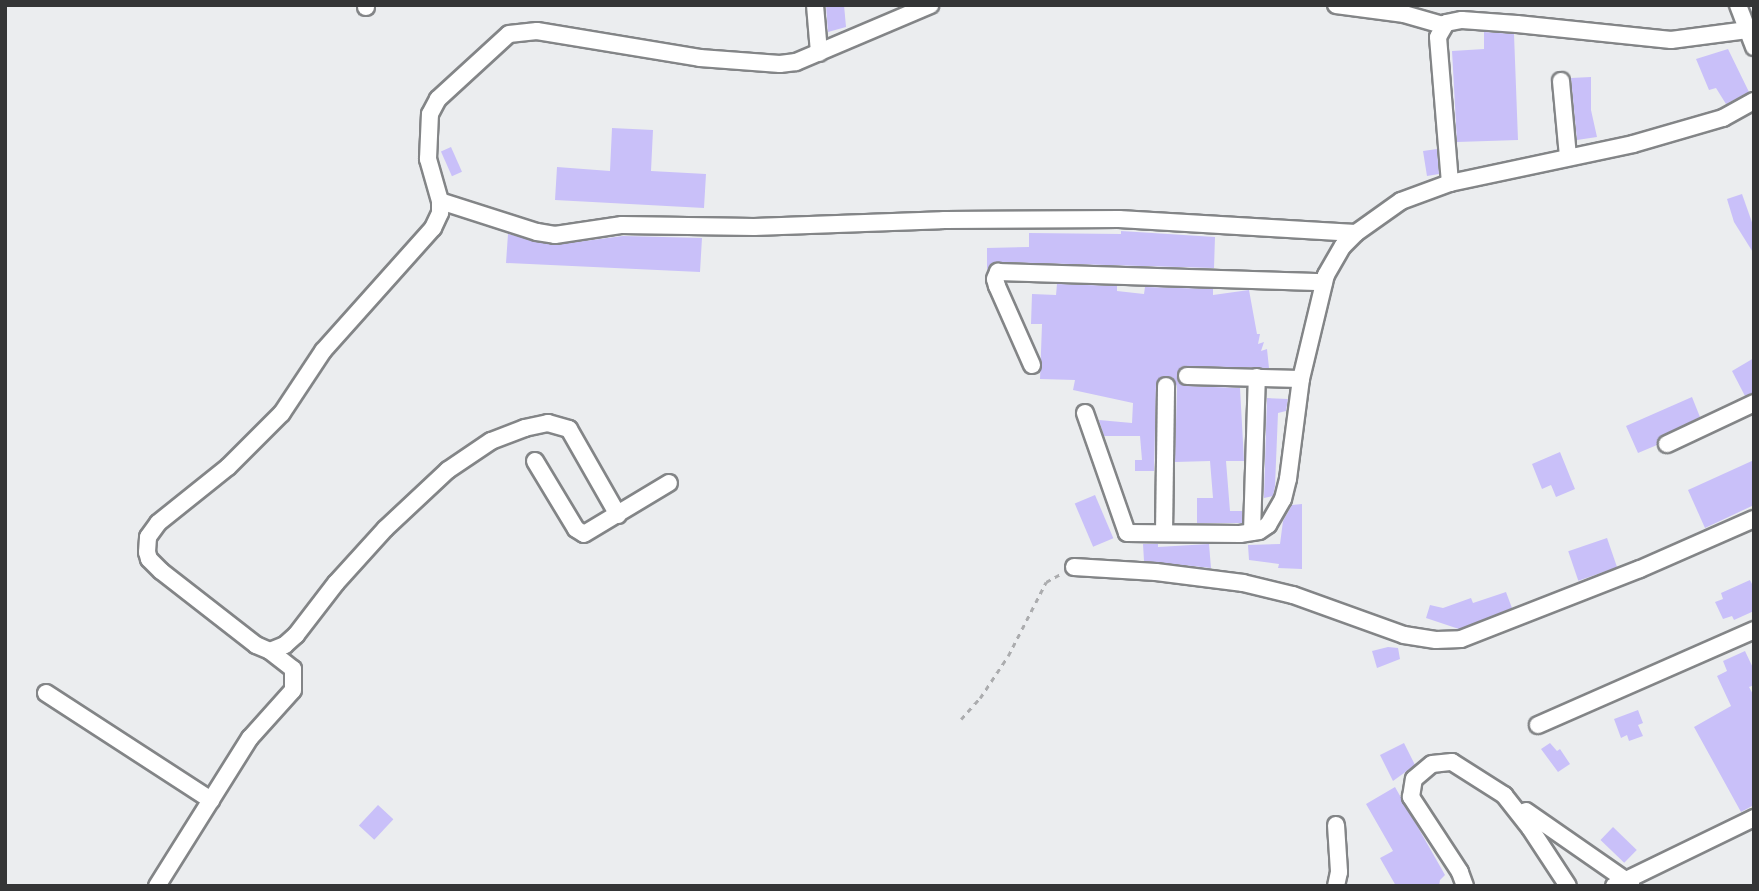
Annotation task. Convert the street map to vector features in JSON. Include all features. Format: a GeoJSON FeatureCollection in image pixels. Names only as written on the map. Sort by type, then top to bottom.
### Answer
{"type":"FeatureCollection","features":[{"type":"Feature","properties":{"kind":"street"},"geometry":{"type":"LineString","coordinates":[[815,5],[819,53]]}},
{"type":"Feature","properties":{"kind":"street"},"geometry":{"type":"LineString","coordinates":[[157,886],[250,738],[293,690],[293,669],[270,651],[256,645],[156,566],[149,559],[148,537],[158,523],[228,467],[282,413],[323,351],[433,228],[440,213],[440,201],[428,159],[430,114],[438,99],[509,34],[537,31],[700,58],[780,64],[796,62],[819,53],[899,12],[930,5]]}},
{"type":"Feature","properties":{"kind":"street"},"geometry":{"type":"LineString","coordinates":[[1336,5],[1404,14],[1442,25],[1456,20],[1671,40],[1747,30]]}},
{"type":"Feature","properties":{"kind":"street"},"geometry":{"type":"LineString","coordinates":[[1738,5],[1754,47]]}},
{"type":"Feature","properties":{"kind":"street"},"geometry":{"type":"LineString","coordinates":[[1442,25],[1438,37],[1450,183]]}},
{"type":"Feature","properties":{"kind":"street"},"geometry":{"type":"LineString","coordinates":[[1561,81],[1568,157]]}},
{"type":"Feature","properties":{"kind":"street"},"geometry":{"type":"LineString","coordinates":[[1085,413],[1128,533],[1251,532],[1268,525],[1283,499],[1288,479],[1301,379],[1324,282],[1343,246],[1356,233],[1401,201],[1450,183],[1633,144],[1723,118],[1754,101]]}},
{"type":"Feature","properties":{"kind":"street"},"geometry":{"type":"LineString","coordinates":[[440,201],[537,232],[555,235],[622,225],[754,227],[945,220],[1106,219],[1356,233]]}},
{"type":"Feature","properties":{"kind":"street"},"geometry":{"type":"LineString","coordinates":[[1032,365],[997,286],[995,279],[998,272],[1324,282]]}},
{"type":"Feature","properties":{"kind":"street"},"geometry":{"type":"LineString","coordinates":[[1187,376],[1301,379]]}},
{"type":"Feature","properties":{"kind":"street"},"geometry":{"type":"LineString","coordinates":[[1251,532],[1257,377]]}},
{"type":"Feature","properties":{"kind":"street"},"geometry":{"type":"LineString","coordinates":[[1164,533],[1166,386]]}},
{"type":"Feature","properties":{"kind":"street"},"geometry":{"type":"LineString","coordinates":[[1667,444],[1754,403]]}},
{"type":"Feature","properties":{"kind":"street"},"geometry":{"type":"LineString","coordinates":[[270,651],[278,650],[296,635],[335,583],[385,529],[440,478],[469,454],[511,433],[548,423],[569,429],[618,515]]}},
{"type":"Feature","properties":{"kind":"street"},"geometry":{"type":"LineString","coordinates":[[535,461],[580,533],[589,533],[669,483]]}},
{"type":"Feature","properties":{"kind":"street"},"geometry":{"type":"LineString","coordinates":[[1074,567],[1156,572],[1243,583],[1293,595],[1404,635],[1436,640],[1461,639],[1640,569],[1754,519]]}},
{"type":"Feature","properties":{"kind":"street"},"geometry":{"type":"LineString","coordinates":[[1538,724],[1754,630]]}},
{"type":"Feature","properties":{"kind":"street"},"geometry":{"type":"LineString","coordinates":[[46,693],[211,800]]}},
{"type":"Feature","properties":{"kind":"street"},"geometry":{"type":"LineString","coordinates":[[1465,886],[1460,872],[1411,797],[1413,779],[1432,764],[1452,762],[1504,795],[1530,828],[1568,886]]}},
{"type":"Feature","properties":{"kind":"street"},"geometry":{"type":"LineString","coordinates":[[1526,811],[1623,883],[1754,818]]}},
{"type":"Feature","properties":{"kind":"street"},"geometry":{"type":"LineString","coordinates":[[1336,825],[1339,872],[1336,886]]}},
{"type":"Feature","properties":{"kind":"path"},"geometry":{"type":"LineString","coordinates":[[961,719],[980,698],[1008,656],[1046,582],[1074,567]]}},
{"type":"Feature","properties":{"kind":"building"},"geometry":{"type":"Polygon","coordinates":[[[826,5],[844,5],[846,27],[828,32],[826,5]]]}},
{"type":"Feature","properties":{"kind":"building"},"geometry":{"type":"Polygon","coordinates":[[[1484,32],[1514,34],[1518,140],[1457,142],[1452,51],[1484,49],[1484,32]]]}},
{"type":"Feature","properties":{"kind":"building"},"geometry":{"type":"Polygon","coordinates":[[[1728,49],[1749,92],[1726,104],[1716,88],[1709,90],[1696,59],[1728,49]]]}},
{"type":"Feature","properties":{"kind":"building"},"geometry":{"type":"Polygon","coordinates":[[[1591,77],[1591,110],[1597,137],[1577,140],[1571,78],[1591,77]]]}},
{"type":"Feature","properties":{"kind":"building"},"geometry":{"type":"Polygon","coordinates":[[[612,128],[653,130],[651,171],[706,174],[704,208],[555,200],[557,167],[610,171],[612,128]]]}},
{"type":"Feature","properties":{"kind":"building"},"geometry":{"type":"Polygon","coordinates":[[[451,147],[462,172],[452,176],[441,151],[451,147]]]}},
{"type":"Feature","properties":{"kind":"building"},"geometry":{"type":"Polygon","coordinates":[[[1437,149],[1439,174],[1427,176],[1423,151],[1437,149]]]}},
{"type":"Feature","properties":{"kind":"building"},"geometry":{"type":"Polygon","coordinates":[[[1742,194],[1754,228],[1754,254],[1734,222],[1727,199],[1742,194]]]}},
{"type":"Feature","properties":{"kind":"building"},"geometry":{"type":"Polygon","coordinates":[[[1121,231],[1215,237],[1214,268],[998,262],[987,270],[987,248],[1029,247],[1029,233],[1121,234],[1121,231]]]}},
{"type":"Feature","properties":{"kind":"building"},"geometry":{"type":"Polygon","coordinates":[[[508,234],[554,245],[623,236],[702,238],[700,272],[506,263],[508,234]]]}},
{"type":"Feature","properties":{"kind":"building"},"geometry":{"type":"Polygon","coordinates":[[[1057,284],[1117,286],[1117,291],[1144,294],[1145,287],[1213,289],[1213,295],[1249,290],[1257,334],[1260,334],[1258,344],[1264,342],[1261,351],[1267,349],[1269,368],[1187,366],[1181,367],[1177,375],[1178,382],[1186,386],[1240,388],[1244,461],[1226,461],[1230,511],[1242,511],[1242,523],[1197,523],[1197,498],[1213,498],[1210,461],[1175,462],[1177,386],[1172,377],[1162,377],[1156,385],[1154,471],[1135,471],[1135,460],[1142,460],[1140,436],[1104,436],[1099,420],[1132,423],[1133,403],[1073,390],[1075,380],[1040,379],[1042,324],[1031,324],[1032,294],[1056,295],[1057,284]]]}},
{"type":"Feature","properties":{"kind":"building"},"geometry":{"type":"Polygon","coordinates":[[[1754,358],[1754,393],[1745,396],[1732,371],[1754,358]]]}},
{"type":"Feature","properties":{"kind":"building"},"geometry":{"type":"Polygon","coordinates":[[[1692,397],[1700,417],[1663,435],[1657,445],[1638,453],[1626,426],[1692,397]]]}},
{"type":"Feature","properties":{"kind":"building"},"geometry":{"type":"Polygon","coordinates":[[[1267,398],[1288,399],[1286,411],[1278,413],[1273,496],[1264,498],[1267,398]]]}},
{"type":"Feature","properties":{"kind":"building"},"geometry":{"type":"Polygon","coordinates":[[[1560,452],[1575,489],[1556,497],[1551,485],[1542,489],[1532,464],[1560,452]]]}},
{"type":"Feature","properties":{"kind":"building"},"geometry":{"type":"Polygon","coordinates":[[[1754,460],[1754,505],[1705,528],[1688,490],[1754,460]]]}},
{"type":"Feature","properties":{"kind":"building"},"geometry":{"type":"Polygon","coordinates":[[[1095,495],[1113,538],[1093,547],[1075,504],[1095,495]]]}},
{"type":"Feature","properties":{"kind":"building"},"geometry":{"type":"Polygon","coordinates":[[[1302,504],[1302,569],[1278,568],[1279,564],[1249,560],[1248,545],[1280,544],[1283,521],[1292,505],[1302,504]]]}},
{"type":"Feature","properties":{"kind":"building"},"geometry":{"type":"Polygon","coordinates":[[[1607,538],[1617,567],[1578,581],[1568,551],[1607,538]]]}},
{"type":"Feature","properties":{"kind":"building"},"geometry":{"type":"Polygon","coordinates":[[[1143,544],[1158,544],[1158,547],[1209,544],[1211,568],[1144,561],[1143,544]]]}},
{"type":"Feature","properties":{"kind":"building"},"geometry":{"type":"Polygon","coordinates":[[[1750,580],[1754,588],[1754,611],[1734,620],[1732,616],[1723,619],[1715,602],[1723,599],[1721,593],[1750,580]]]}},
{"type":"Feature","properties":{"kind":"building"},"geometry":{"type":"Polygon","coordinates":[[[1506,592],[1512,608],[1459,629],[1426,618],[1430,605],[1443,608],[1471,598],[1473,603],[1506,592]]]}},
{"type":"Feature","properties":{"kind":"building"},"geometry":{"type":"Polygon","coordinates":[[[1388,647],[1398,648],[1400,659],[1377,668],[1372,651],[1388,647]]]}},
{"type":"Feature","properties":{"kind":"building"},"geometry":{"type":"Polygon","coordinates":[[[1745,651],[1754,670],[1754,685],[1749,687],[1754,696],[1754,805],[1741,812],[1694,727],[1731,706],[1717,676],[1727,671],[1723,661],[1745,651]]]}},
{"type":"Feature","properties":{"kind":"building"},"geometry":{"type":"Polygon","coordinates":[[[1638,710],[1643,723],[1638,725],[1643,736],[1629,741],[1627,735],[1621,738],[1614,719],[1638,710]]]}},
{"type":"Feature","properties":{"kind":"building"},"geometry":{"type":"Polygon","coordinates":[[[1404,743],[1415,765],[1393,781],[1380,755],[1404,743]]]}},
{"type":"Feature","properties":{"kind":"building"},"geometry":{"type":"Polygon","coordinates":[[[1550,743],[1557,751],[1560,749],[1570,764],[1558,772],[1541,749],[1550,743]]]}},
{"type":"Feature","properties":{"kind":"building"},"geometry":{"type":"Polygon","coordinates":[[[1395,787],[1445,875],[1439,886],[1396,886],[1380,858],[1393,851],[1366,804],[1395,787]]]}},
{"type":"Feature","properties":{"kind":"building"},"geometry":{"type":"Polygon","coordinates":[[[378,805],[393,819],[374,840],[359,825],[378,805]]]}},
{"type":"Feature","properties":{"kind":"building"},"geometry":{"type":"Polygon","coordinates":[[[1613,827],[1637,850],[1624,863],[1600,840],[1613,827]]]}}]}
